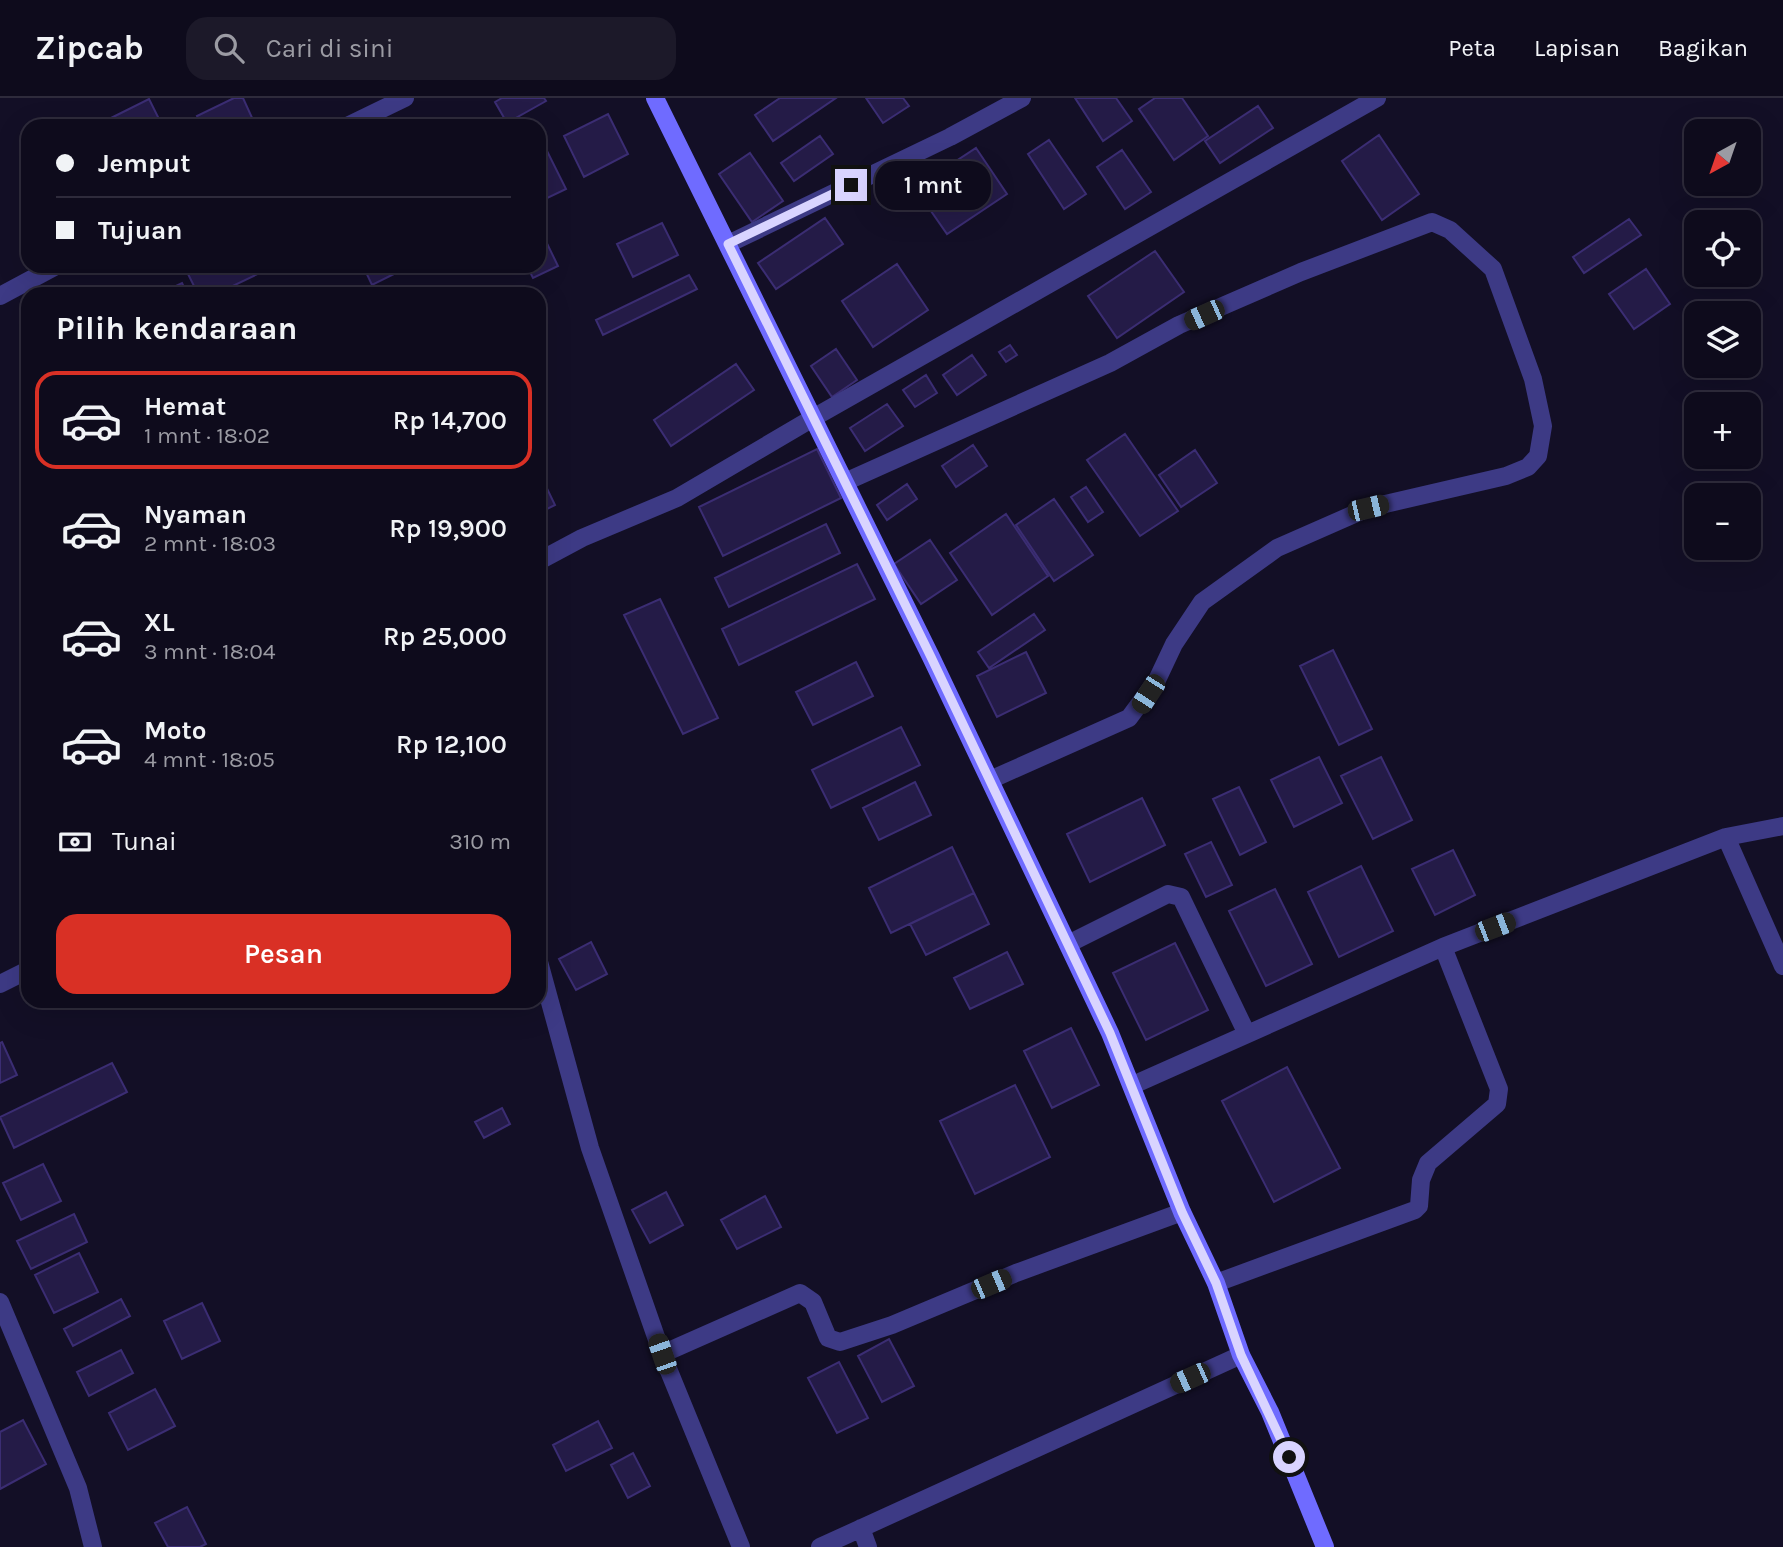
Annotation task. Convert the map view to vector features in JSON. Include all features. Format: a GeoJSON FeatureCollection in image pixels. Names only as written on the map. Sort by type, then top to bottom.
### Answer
{"type":"FeatureCollection","features":[{"type":"Feature","properties":{"kind":"street"},"geometry":{"type":"LineString","coordinates":[[361,119],[405,98]]}},
{"type":"Feature","properties":{"kind":"street"},"geometry":{"type":"LineString","coordinates":[[655,98],[845,482],[1068,944],[1133,1085],[1182,1212],[1216,1283],[1241,1355],[1270,1412],[1325,1547]]}},
{"type":"Feature","properties":{"kind":"street"},"geometry":{"type":"LineString","coordinates":[[728,244],[950,137],[1022,98]]}},
{"type":"Feature","properties":{"kind":"street"},"geometry":{"type":"LineString","coordinates":[[546,557],[582,538],[677,498],[1377,98]]}},
{"type":"Feature","properties":{"kind":"street"},"geometry":{"type":"LineString","coordinates":[[845,482],[1110,363],[1179,325],[1301,272],[1432,222],[1450,230],[1493,269],[1533,379],[1543,426],[1538,456],[1528,467],[1506,476],[1368,508],[1277,548],[1202,602],[1174,644],[1157,680],[1129,718],[990,780]]}},
{"type":"Feature","properties":{"kind":"street"},"geometry":{"type":"LineString","coordinates":[[0,296],[43,273]]}},
{"type":"Feature","properties":{"kind":"street"},"geometry":{"type":"LineString","coordinates":[[1133,1085],[1443,947],[1726,838],[1783,826]]}},
{"type":"Feature","properties":{"kind":"street"},"geometry":{"type":"LineString","coordinates":[[1726,838],[1783,966]]}},
{"type":"Feature","properties":{"kind":"street"},"geometry":{"type":"LineString","coordinates":[[1068,944],[1168,894],[1181,897],[1247,1034]]}},
{"type":"Feature","properties":{"kind":"street"},"geometry":{"type":"LineString","coordinates":[[1216,1283],[1415,1210],[1419,1206],[1423,1171],[1428,1163],[1497,1104],[1499,1089],[1443,947]]}},
{"type":"Feature","properties":{"kind":"street"},"geometry":{"type":"LineString","coordinates":[[0,984],[21,974]]}},
{"type":"Feature","properties":{"kind":"street"},"geometry":{"type":"LineString","coordinates":[[546,987],[590,1147],[662,1354],[741,1547]]}},
{"type":"Feature","properties":{"kind":"street"},"geometry":{"type":"LineString","coordinates":[[662,1354],[800,1293],[813,1302],[828,1338],[839,1342],[892,1325],[1016,1273],[1182,1212]]}},
{"type":"Feature","properties":{"kind":"street"},"geometry":{"type":"LineString","coordinates":[[0,1303],[78,1488],[93,1547]]}},
{"type":"Feature","properties":{"kind":"street"},"geometry":{"type":"LineString","coordinates":[[820,1547],[1241,1355]]}},
{"type":"Feature","properties":{"kind":"street"},"geometry":{"type":"LineString","coordinates":[[861,1528],[868,1547]]}},
{"type":"Feature","properties":{"kind":"building"},"geometry":{"type":"Polygon","coordinates":[[[234,98],[243,98],[253,119],[198,119],[197,116],[234,98]]]}},
{"type":"Feature","properties":{"kind":"building"},"geometry":{"type":"Polygon","coordinates":[[[502,98],[544,98],[546,101],[514,119],[505,119],[495,102],[502,98]]]}},
{"type":"Feature","properties":{"kind":"building"},"geometry":{"type":"Polygon","coordinates":[[[780,98],[836,98],[773,141],[755,115],[780,98]]]}},
{"type":"Feature","properties":{"kind":"building"},"geometry":{"type":"Polygon","coordinates":[[[866,98],[903,98],[909,106],[883,123],[866,98]]]}},
{"type":"Feature","properties":{"kind":"building"},"geometry":{"type":"Polygon","coordinates":[[[1075,98],[1116,98],[1132,121],[1103,141],[1075,98]]]}},
{"type":"Feature","properties":{"kind":"building"},"geometry":{"type":"Polygon","coordinates":[[[1155,98],[1182,98],[1208,136],[1174,160],[1139,109],[1155,98]]]}},
{"type":"Feature","properties":{"kind":"building"},"geometry":{"type":"Polygon","coordinates":[[[149,99],[159,119],[109,119],[149,99]]]}},
{"type":"Feature","properties":{"kind":"building"},"geometry":{"type":"Polygon","coordinates":[[[1258,106],[1273,128],[1220,163],[1205,141],[1258,106]]]}},
{"type":"Feature","properties":{"kind":"building"},"geometry":{"type":"Polygon","coordinates":[[[608,114],[628,154],[584,177],[564,136],[608,114]]]}},
{"type":"Feature","properties":{"kind":"building"},"geometry":{"type":"Polygon","coordinates":[[[1379,135],[1419,194],[1382,220],[1342,161],[1379,135]]]}},
{"type":"Feature","properties":{"kind":"building"},"geometry":{"type":"Polygon","coordinates":[[[820,136],[833,154],[794,181],[781,163],[820,136]]]}},
{"type":"Feature","properties":{"kind":"building"},"geometry":{"type":"Polygon","coordinates":[[[1049,140],[1086,194],[1064,209],[1028,154],[1049,140]]]}},
{"type":"Feature","properties":{"kind":"building"},"geometry":{"type":"Polygon","coordinates":[[[976,148],[1007,194],[947,234],[915,188],[976,148]]]}},
{"type":"Feature","properties":{"kind":"building"},"geometry":{"type":"Polygon","coordinates":[[[546,149],[566,189],[546,199],[546,149]]]}},
{"type":"Feature","properties":{"kind":"building"},"geometry":{"type":"Polygon","coordinates":[[[1122,150],[1151,192],[1125,209],[1097,167],[1122,150]]]}},
{"type":"Feature","properties":{"kind":"building"},"geometry":{"type":"Polygon","coordinates":[[[750,153],[783,201],[752,222],[719,174],[750,153]]]}},
{"type":"Feature","properties":{"kind":"building"},"geometry":{"type":"Polygon","coordinates":[[[825,218],[843,244],[776,289],[758,263],[825,218]]]}},
{"type":"Feature","properties":{"kind":"building"},"geometry":{"type":"Polygon","coordinates":[[[1629,219],[1641,235],[1584,273],[1573,257],[1629,219]]]}},
{"type":"Feature","properties":{"kind":"building"},"geometry":{"type":"Polygon","coordinates":[[[662,223],[678,255],[633,277],[617,244],[662,223]]]}},
{"type":"Feature","properties":{"kind":"building"},"geometry":{"type":"Polygon","coordinates":[[[546,241],[558,266],[546,272],[546,241]]]}},
{"type":"Feature","properties":{"kind":"building"},"geometry":{"type":"Polygon","coordinates":[[[1155,251],[1184,292],[1117,338],[1088,296],[1155,251]]]}},
{"type":"Feature","properties":{"kind":"building"},"geometry":{"type":"Polygon","coordinates":[[[897,264],[928,310],[873,347],[842,301],[897,264]]]}},
{"type":"Feature","properties":{"kind":"building"},"geometry":{"type":"Polygon","coordinates":[[[1646,269],[1670,304],[1634,329],[1609,294],[1646,269]]]}},
{"type":"Feature","properties":{"kind":"building"},"geometry":{"type":"Polygon","coordinates":[[[188,273],[260,273],[231,287],[194,287],[188,273]]]}},
{"type":"Feature","properties":{"kind":"building"},"geometry":{"type":"Polygon","coordinates":[[[366,273],[396,273],[372,285],[366,273]]]}},
{"type":"Feature","properties":{"kind":"building"},"geometry":{"type":"Polygon","coordinates":[[[530,273],[543,273],[533,278],[530,273]]]}},
{"type":"Feature","properties":{"kind":"building"},"geometry":{"type":"Polygon","coordinates":[[[689,275],[697,289],[603,335],[596,320],[689,275]]]}},
{"type":"Feature","properties":{"kind":"building"},"geometry":{"type":"Polygon","coordinates":[[[1010,345],[1017,355],[1006,362],[999,352],[1010,345]]]}},
{"type":"Feature","properties":{"kind":"building"},"geometry":{"type":"Polygon","coordinates":[[[836,349],[857,380],[832,397],[811,366],[836,349]]]}},
{"type":"Feature","properties":{"kind":"building"},"geometry":{"type":"Polygon","coordinates":[[[972,355],[986,375],[957,395],[943,375],[972,355]]]}},
{"type":"Feature","properties":{"kind":"building"},"geometry":{"type":"Polygon","coordinates":[[[736,364],[754,390],[671,446],[654,420],[736,364]]]}},
{"type":"Feature","properties":{"kind":"building"},"geometry":{"type":"Polygon","coordinates":[[[926,375],[937,393],[915,407],[903,390],[926,375]]]}},
{"type":"Feature","properties":{"kind":"building"},"geometry":{"type":"Polygon","coordinates":[[[887,404],[903,426],[865,451],[850,428],[887,404]]]}},
{"type":"Feature","properties":{"kind":"building"},"geometry":{"type":"Polygon","coordinates":[[[1125,434],[1178,511],[1140,536],[1087,460],[1125,434]]]}},
{"type":"Feature","properties":{"kind":"building"},"geometry":{"type":"Polygon","coordinates":[[[973,445],[987,466],[956,487],[942,466],[973,445]]]}},
{"type":"Feature","properties":{"kind":"building"},"geometry":{"type":"Polygon","coordinates":[[[817,449],[841,498],[723,556],[699,507],[817,449]]]}},
{"type":"Feature","properties":{"kind":"building"},"geometry":{"type":"Polygon","coordinates":[[[1195,450],[1217,483],[1181,507],[1159,475],[1195,450]]]}},
{"type":"Feature","properties":{"kind":"building"},"geometry":{"type":"Polygon","coordinates":[[[907,484],[917,499],[887,520],[877,505],[907,484]]]}},
{"type":"Feature","properties":{"kind":"building"},"geometry":{"type":"Polygon","coordinates":[[[546,486],[555,505],[546,510],[546,486]]]}},
{"type":"Feature","properties":{"kind":"building"},"geometry":{"type":"Polygon","coordinates":[[[1086,487],[1103,512],[1088,522],[1071,497],[1086,487]]]}},
{"type":"Feature","properties":{"kind":"building"},"geometry":{"type":"Polygon","coordinates":[[[1054,499],[1093,555],[1054,581],[1016,525],[1054,499]]]}},
{"type":"Feature","properties":{"kind":"building"},"geometry":{"type":"Polygon","coordinates":[[[1006,514],[1048,576],[992,615],[950,553],[1006,514]]]}},
{"type":"Feature","properties":{"kind":"building"},"geometry":{"type":"Polygon","coordinates":[[[826,524],[840,553],[729,607],[715,578],[826,524]]]}},
{"type":"Feature","properties":{"kind":"building"},"geometry":{"type":"Polygon","coordinates":[[[930,540],[957,580],[921,604],[894,564],[930,540]]]}},
{"type":"Feature","properties":{"kind":"building"},"geometry":{"type":"Polygon","coordinates":[[[857,564],[875,599],[739,665],[722,629],[857,564]]]}},
{"type":"Feature","properties":{"kind":"building"},"geometry":{"type":"Polygon","coordinates":[[[660,599],[718,718],[683,734],[624,615],[660,599]]]}},
{"type":"Feature","properties":{"kind":"building"},"geometry":{"type":"Polygon","coordinates":[[[1034,614],[1045,630],[989,668],[978,652],[1034,614]]]}},
{"type":"Feature","properties":{"kind":"building"},"geometry":{"type":"Polygon","coordinates":[[[1333,650],[1372,729],[1339,745],[1300,666],[1333,650]]]}},
{"type":"Feature","properties":{"kind":"building"},"geometry":{"type":"Polygon","coordinates":[[[1026,652],[1046,693],[997,717],[977,676],[1026,652]]]}},
{"type":"Feature","properties":{"kind":"building"},"geometry":{"type":"Polygon","coordinates":[[[856,662],[873,696],[813,725],[796,692],[856,662]]]}},
{"type":"Feature","properties":{"kind":"building"},"geometry":{"type":"Polygon","coordinates":[[[901,727],[920,765],[831,808],[812,770],[901,727]]]}},
{"type":"Feature","properties":{"kind":"building"},"geometry":{"type":"Polygon","coordinates":[[[1319,757],[1342,803],[1294,827],[1271,780],[1319,757]]]}},
{"type":"Feature","properties":{"kind":"building"},"geometry":{"type":"Polygon","coordinates":[[[1381,757],[1412,820],[1373,839],[1341,776],[1381,757]]]}},
{"type":"Feature","properties":{"kind":"building"},"geometry":{"type":"Polygon","coordinates":[[[915,782],[931,815],[879,840],[863,808],[915,782]]]}},
{"type":"Feature","properties":{"kind":"building"},"geometry":{"type":"Polygon","coordinates":[[[1239,787],[1266,842],[1240,855],[1213,799],[1239,787]]]}},
{"type":"Feature","properties":{"kind":"building"},"geometry":{"type":"Polygon","coordinates":[[[1142,798],[1165,845],[1090,882],[1067,834],[1142,798]]]}},
{"type":"Feature","properties":{"kind":"building"},"geometry":{"type":"Polygon","coordinates":[[[1211,842],[1232,885],[1206,897],[1185,854],[1211,842]]]}},
{"type":"Feature","properties":{"kind":"building"},"geometry":{"type":"Polygon","coordinates":[[[952,847],[974,893],[891,933],[869,888],[952,847]]]}},
{"type":"Feature","properties":{"kind":"building"},"geometry":{"type":"Polygon","coordinates":[[[1453,850],[1475,895],[1435,915],[1412,869],[1453,850]]]}},
{"type":"Feature","properties":{"kind":"building"},"geometry":{"type":"Polygon","coordinates":[[[1361,866],[1393,931],[1339,957],[1308,892],[1361,866]]]}},
{"type":"Feature","properties":{"kind":"building"},"geometry":{"type":"Polygon","coordinates":[[[1275,889],[1312,964],[1266,986],[1229,911],[1275,889]]]}},
{"type":"Feature","properties":{"kind":"building"},"geometry":{"type":"Polygon","coordinates":[[[974,893],[989,924],[926,955],[910,924],[974,893]]]}},
{"type":"Feature","properties":{"kind":"building"},"geometry":{"type":"Polygon","coordinates":[[[591,942],[607,974],[576,990],[559,959],[591,942]]]}},
{"type":"Feature","properties":{"kind":"building"},"geometry":{"type":"Polygon","coordinates":[[[1175,943],[1208,1010],[1146,1040],[1113,973],[1175,943]]]}},
{"type":"Feature","properties":{"kind":"building"},"geometry":{"type":"Polygon","coordinates":[[[1007,952],[1023,984],[970,1009],[954,978],[1007,952]]]}},
{"type":"Feature","properties":{"kind":"building"},"geometry":{"type":"Polygon","coordinates":[[[1071,1028],[1099,1085],[1052,1108],[1024,1051],[1071,1028]]]}},
{"type":"Feature","properties":{"kind":"building"},"geometry":{"type":"Polygon","coordinates":[[[2,1042],[17,1075],[0,1083],[0,1043],[2,1042]]]}},
{"type":"Feature","properties":{"kind":"building"},"geometry":{"type":"Polygon","coordinates":[[[112,1063],[127,1092],[14,1148],[0,1117],[112,1063]]]}},
{"type":"Feature","properties":{"kind":"building"},"geometry":{"type":"Polygon","coordinates":[[[1287,1067],[1340,1168],[1274,1202],[1222,1101],[1287,1067]]]}},
{"type":"Feature","properties":{"kind":"building"},"geometry":{"type":"Polygon","coordinates":[[[1015,1085],[1050,1157],[975,1194],[940,1121],[1015,1085]]]}},
{"type":"Feature","properties":{"kind":"building"},"geometry":{"type":"Polygon","coordinates":[[[502,1108],[510,1124],[484,1138],[475,1122],[502,1108]]]}},
{"type":"Feature","properties":{"kind":"building"},"geometry":{"type":"Polygon","coordinates":[[[43,1164],[61,1201],[21,1220],[3,1183],[43,1164]]]}},
{"type":"Feature","properties":{"kind":"building"},"geometry":{"type":"Polygon","coordinates":[[[666,1192],[683,1225],[650,1243],[632,1210],[666,1192]]]}},
{"type":"Feature","properties":{"kind":"building"},"geometry":{"type":"Polygon","coordinates":[[[765,1196],[781,1227],[737,1249],[721,1220],[765,1196]]]}},
{"type":"Feature","properties":{"kind":"building"},"geometry":{"type":"Polygon","coordinates":[[[74,1214],[87,1242],[31,1269],[17,1241],[74,1214]]]}},
{"type":"Feature","properties":{"kind":"building"},"geometry":{"type":"Polygon","coordinates":[[[79,1253],[98,1292],[54,1313],[35,1275],[79,1253]]]}},
{"type":"Feature","properties":{"kind":"building"},"geometry":{"type":"Polygon","coordinates":[[[121,1299],[130,1316],[73,1346],[64,1329],[121,1299]]]}},
{"type":"Feature","properties":{"kind":"building"},"geometry":{"type":"Polygon","coordinates":[[[202,1303],[220,1341],[182,1359],[164,1321],[202,1303]]]}},
{"type":"Feature","properties":{"kind":"building"},"geometry":{"type":"Polygon","coordinates":[[[889,1339],[914,1386],[882,1402],[858,1356],[889,1339]]]}},
{"type":"Feature","properties":{"kind":"building"},"geometry":{"type":"Polygon","coordinates":[[[121,1350],[133,1373],[89,1396],[77,1372],[121,1350]]]}},
{"type":"Feature","properties":{"kind":"building"},"geometry":{"type":"Polygon","coordinates":[[[839,1362],[868,1418],[837,1433],[808,1378],[839,1362]]]}},
{"type":"Feature","properties":{"kind":"building"},"geometry":{"type":"Polygon","coordinates":[[[155,1389],[175,1426],[128,1450],[109,1413],[155,1389]]]}},
{"type":"Feature","properties":{"kind":"building"},"geometry":{"type":"Polygon","coordinates":[[[23,1420],[46,1464],[0,1489],[0,1432],[23,1420]]]}},
{"type":"Feature","properties":{"kind":"building"},"geometry":{"type":"Polygon","coordinates":[[[598,1421],[612,1448],[566,1471],[553,1445],[598,1421]]]}},
{"type":"Feature","properties":{"kind":"building"},"geometry":{"type":"Polygon","coordinates":[[[633,1453],[650,1486],[628,1498],[611,1465],[633,1453]]]}},
{"type":"Feature","properties":{"kind":"building"},"geometry":{"type":"Polygon","coordinates":[[[187,1507],[206,1544],[200,1547],[168,1547],[155,1523],[187,1507]]]}},
{"type":"Feature","properties":{"kind":"route"},"geometry":{"type":"LineString","coordinates":[[851,185],[728,244],[931,657],[1110,1033],[1182,1212],[1216,1283],[1241,1355],[1289,1457]]}}]}
